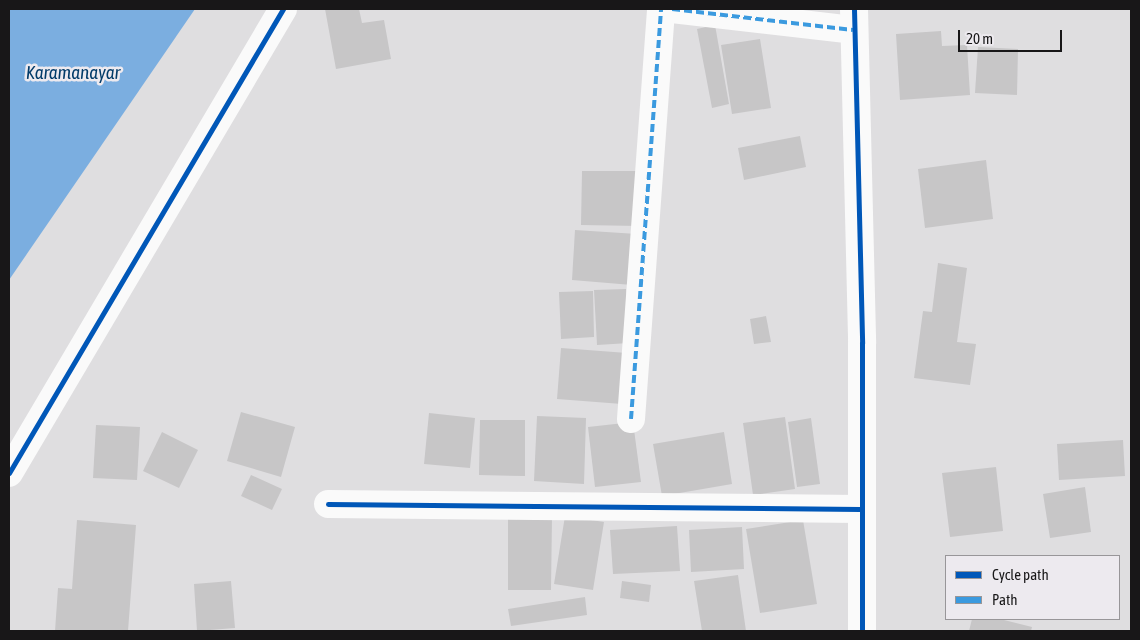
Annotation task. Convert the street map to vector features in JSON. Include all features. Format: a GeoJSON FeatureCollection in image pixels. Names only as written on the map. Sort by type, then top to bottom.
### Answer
{"type":"FeatureCollection","features":[{"type":"Feature","properties":{"kind":"street"},"geometry":{"type":"LineString","coordinates":[[9,473],[283,9]]}},
{"type":"Feature","properties":{"kind":"street"},"geometry":{"type":"LineString","coordinates":[[631,419],[662,9]]}},
{"type":"Feature","properties":{"kind":"street"},"geometry":{"type":"LineString","coordinates":[[672,9],[854,19],[862,344],[860,509],[862,631]]}},
{"type":"Feature","properties":{"kind":"street"},"geometry":{"type":"LineString","coordinates":[[328,504],[860,509]]}},
{"type":"Feature","properties":{"kind":"water","name":"Karamanayar"},"geometry":{"type":"Polygon","coordinates":[[[9,9],[195,9],[9,280],[9,9]]]}},
{"type":"Feature","properties":{"kind":"building"},"geometry":{"type":"Polygon","coordinates":[[[325,9],[359,9],[362,23],[384,20],[391,59],[336,69],[325,9]]]}},
{"type":"Feature","properties":{"kind":"building"},"geometry":{"type":"Polygon","coordinates":[[[715,25],[729,104],[712,108],[697,29],[715,25]]]}},
{"type":"Feature","properties":{"kind":"building"},"geometry":{"type":"Polygon","coordinates":[[[941,31],[942,46],[967,45],[970,95],[900,100],[896,34],[941,31]]]}},
{"type":"Feature","properties":{"kind":"building"},"geometry":{"type":"Polygon","coordinates":[[[760,39],[771,108],[732,114],[721,45],[760,39]]]}},
{"type":"Feature","properties":{"kind":"building"},"geometry":{"type":"Polygon","coordinates":[[[978,47],[1018,49],[1017,95],[975,93],[978,47]]]}},
{"type":"Feature","properties":{"kind":"building"},"geometry":{"type":"Polygon","coordinates":[[[800,136],[806,167],[744,180],[738,148],[800,136]]]}},
{"type":"Feature","properties":{"kind":"building"},"geometry":{"type":"Polygon","coordinates":[[[986,160],[993,219],[925,228],[918,169],[986,160]]]}},
{"type":"Feature","properties":{"kind":"building"},"geometry":{"type":"Polygon","coordinates":[[[582,171],[641,171],[640,226],[581,225],[582,171]]]}},
{"type":"Feature","properties":{"kind":"building"},"geometry":{"type":"Polygon","coordinates":[[[575,230],[637,234],[632,285],[572,280],[575,230]]]}},
{"type":"Feature","properties":{"kind":"building"},"geometry":{"type":"Polygon","coordinates":[[[938,263],[967,268],[957,342],[976,344],[970,385],[914,378],[923,311],[932,312],[938,263]]]}},
{"type":"Feature","properties":{"kind":"building"},"geometry":{"type":"Polygon","coordinates":[[[626,289],[629,343],[597,345],[594,290],[626,289]]]}},
{"type":"Feature","properties":{"kind":"building"},"geometry":{"type":"Polygon","coordinates":[[[593,291],[594,337],[561,339],[559,292],[593,291]]]}},
{"type":"Feature","properties":{"kind":"building"},"geometry":{"type":"Polygon","coordinates":[[[766,316],[771,342],[754,344],[750,319],[766,316]]]}},
{"type":"Feature","properties":{"kind":"building"},"geometry":{"type":"Polygon","coordinates":[[[561,348],[627,353],[622,404],[557,399],[561,348]]]}},
{"type":"Feature","properties":{"kind":"building"},"geometry":{"type":"Polygon","coordinates":[[[241,412],[295,427],[281,477],[227,461],[241,412]]]}},
{"type":"Feature","properties":{"kind":"building"},"geometry":{"type":"Polygon","coordinates":[[[429,413],[475,418],[470,468],[424,464],[429,413]]]}},
{"type":"Feature","properties":{"kind":"building"},"geometry":{"type":"Polygon","coordinates":[[[537,416],[586,418],[584,484],[534,481],[537,416]]]}},
{"type":"Feature","properties":{"kind":"building"},"geometry":{"type":"Polygon","coordinates":[[[785,417],[795,489],[753,495],[743,423],[785,417]]]}},
{"type":"Feature","properties":{"kind":"building"},"geometry":{"type":"Polygon","coordinates":[[[811,418],[820,484],[797,487],[788,422],[811,418]]]}},
{"type":"Feature","properties":{"kind":"building"},"geometry":{"type":"Polygon","coordinates":[[[480,420],[525,420],[525,476],[479,475],[480,420]]]}},
{"type":"Feature","properties":{"kind":"building"},"geometry":{"type":"Polygon","coordinates":[[[633,422],[641,482],[595,487],[588,427],[633,422]]]}},
{"type":"Feature","properties":{"kind":"building"},"geometry":{"type":"Polygon","coordinates":[[[96,425],[140,427],[137,480],[93,478],[96,425]]]}},
{"type":"Feature","properties":{"kind":"building"},"geometry":{"type":"Polygon","coordinates":[[[162,432],[198,450],[179,488],[143,471],[162,432]]]}},
{"type":"Feature","properties":{"kind":"building"},"geometry":{"type":"Polygon","coordinates":[[[724,432],[732,484],[662,496],[653,444],[724,432]]]}},
{"type":"Feature","properties":{"kind":"building"},"geometry":{"type":"Polygon","coordinates":[[[1123,440],[1125,476],[1059,480],[1057,444],[1123,440]]]}},
{"type":"Feature","properties":{"kind":"building"},"geometry":{"type":"Polygon","coordinates":[[[996,467],[1003,531],[950,537],[942,473],[996,467]]]}},
{"type":"Feature","properties":{"kind":"building"},"geometry":{"type":"Polygon","coordinates":[[[251,475],[282,489],[272,510],[241,496],[251,475]]]}},
{"type":"Feature","properties":{"kind":"building"},"geometry":{"type":"Polygon","coordinates":[[[1085,487],[1091,532],[1050,538],[1043,494],[1085,487]]]}},
{"type":"Feature","properties":{"kind":"building"},"geometry":{"type":"Polygon","coordinates":[[[565,516],[604,522],[593,590],[554,584],[565,516]]]}},
{"type":"Feature","properties":{"kind":"building"},"geometry":{"type":"Polygon","coordinates":[[[508,517],[552,517],[551,590],[508,590],[508,517]]]}},
{"type":"Feature","properties":{"kind":"building"},"geometry":{"type":"Polygon","coordinates":[[[77,520],[136,525],[128,631],[55,631],[58,588],[72,589],[77,520]]]}},
{"type":"Feature","properties":{"kind":"building"},"geometry":{"type":"Polygon","coordinates":[[[803,520],[817,604],[760,613],[746,529],[803,520]]]}},
{"type":"Feature","properties":{"kind":"building"},"geometry":{"type":"Polygon","coordinates":[[[677,526],[680,571],[613,574],[610,530],[677,526]]]}},
{"type":"Feature","properties":{"kind":"building"},"geometry":{"type":"Polygon","coordinates":[[[742,527],[744,569],[691,572],[689,530],[742,527]]]}},
{"type":"Feature","properties":{"kind":"building"},"geometry":{"type":"Polygon","coordinates":[[[738,575],[746,631],[702,631],[694,581],[738,575]]]}},
{"type":"Feature","properties":{"kind":"building"},"geometry":{"type":"Polygon","coordinates":[[[231,581],[235,628],[197,631],[194,584],[231,581]]]}},
{"type":"Feature","properties":{"kind":"building"},"geometry":{"type":"Polygon","coordinates":[[[622,581],[651,585],[649,602],[620,598],[622,581]]]}},
{"type":"Feature","properties":{"kind":"building"},"geometry":{"type":"Polygon","coordinates":[[[585,597],[587,615],[511,626],[508,609],[585,597]]]}},
{"type":"Feature","properties":{"kind":"building"},"geometry":{"type":"Polygon","coordinates":[[[972,620],[1004,620],[1032,627],[1031,631],[969,631],[972,620]]]}},
{"type":"Feature","properties":{"kind":"marked path"},"geometry":{"type":"LineString","coordinates":[[631,419],[661,9]]}},
{"type":"Feature","properties":{"kind":"marked path"},"geometry":{"type":"LineString","coordinates":[[672,9],[853,30]]}},
{"type":"Feature","properties":{"kind":"cycle path"},"geometry":{"type":"LineString","coordinates":[[9,473],[283,9]]}},
{"type":"Feature","properties":{"kind":"cycle path"},"geometry":{"type":"LineString","coordinates":[[854,9],[862,343],[862,631]]}},
{"type":"Feature","properties":{"kind":"cycle path"},"geometry":{"type":"LineString","coordinates":[[328,504],[860,509]]}}]}
